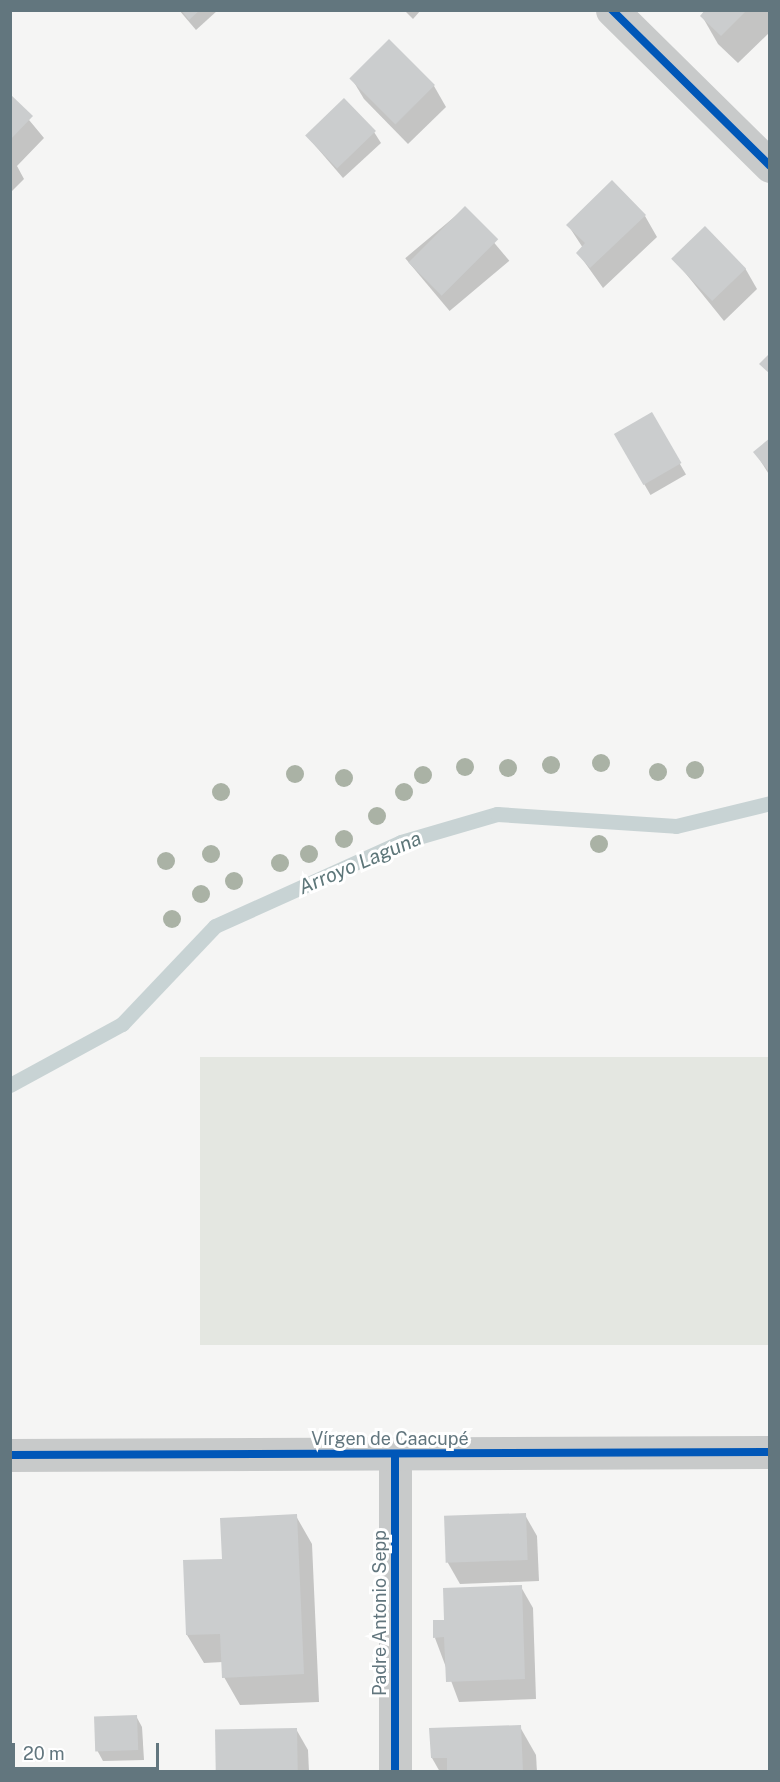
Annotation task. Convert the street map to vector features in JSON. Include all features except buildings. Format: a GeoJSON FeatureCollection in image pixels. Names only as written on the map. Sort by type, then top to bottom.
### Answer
{"type":"FeatureCollection","features":[{"type":"Feature","properties":{"kind":"street"},"geometry":{"type":"LineString","coordinates":[[612,10],[770,166]]}},
{"type":"Feature","properties":{"kind":"street","name":"Vírgen de Caacupé"},"geometry":{"type":"LineString","coordinates":[[10,1455],[770,1452]]}},
{"type":"Feature","properties":{"kind":"street","name":"Padre Antonio Sepp"},"geometry":{"type":"LineString","coordinates":[[395,1454],[396,1772]]}},
{"type":"Feature","properties":{"kind":"shaded area"},"geometry":{"type":"Polygon","coordinates":[[[200,1057],[769,1057],[769,1345],[200,1345],[200,1057]]]}},
{"type":"Feature","properties":{"kind":"waterway","name":"Arroyo Laguna"},"geometry":{"type":"LineString","coordinates":[[10,1085],[122,1024],[215,926],[401,842],[497,814],[676,826],[770,803]]}},
{"type":"Feature","properties":{"kind":"cycle path"},"geometry":{"type":"LineString","coordinates":[[612,10],[770,166]]}},
{"type":"Feature","properties":{"kind":"cycle path"},"geometry":{"type":"LineString","coordinates":[[10,1455],[770,1452]]}},
{"type":"Feature","properties":{"kind":"cycle path"},"geometry":{"type":"LineString","coordinates":[[395,1454],[395,1772]]}}]}
